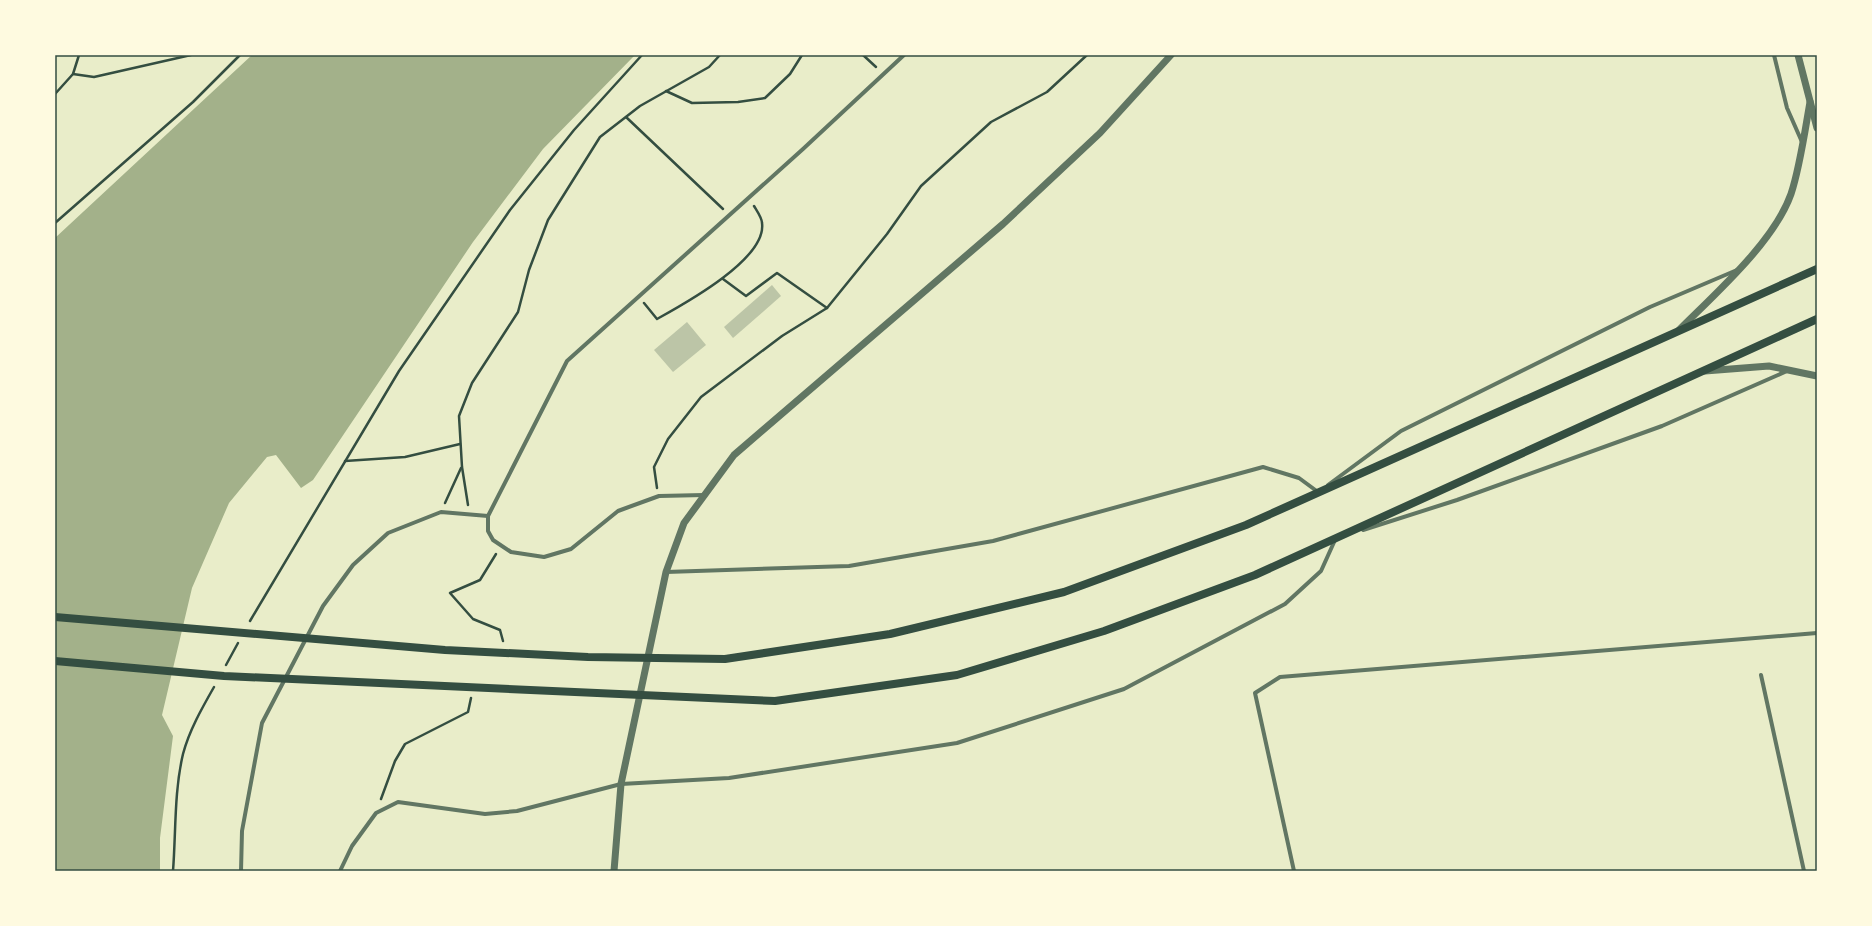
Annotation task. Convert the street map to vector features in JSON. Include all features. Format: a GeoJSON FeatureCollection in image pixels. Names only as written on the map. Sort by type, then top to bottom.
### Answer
{"type":"FeatureCollection","features":[{"type":"Feature","properties":{"kind":"main road"},"geometry":{"type":"LineString","coordinates":[[55,617],[437,650],[596,657],[725,658],[890,634],[1064,592],[1246,525],[1817,269]]}},
{"type":"Feature","properties":{"kind":"main road"},"geometry":{"type":"LineString","coordinates":[[55,661],[224,676],[726,700],[775,701],[957,675],[1104,631],[1255,575],[1817,319]]}},
{"type":"Feature","properties":{"kind":"street"},"geometry":{"type":"LineString","coordinates":[[705,495],[658,496],[618,511],[571,549],[544,556],[511,552],[493,540],[488,531],[488,516],[567,361],[750,197],[904,55]]}},
{"type":"Feature","properties":{"kind":"street"},"geometry":{"type":"LineString","coordinates":[[614,871],[621,784],[666,572],[684,523],[734,455],[1003,224],[1100,133],[1171,55]]}},
{"type":"Feature","properties":{"kind":"street"},"geometry":{"type":"LineString","coordinates":[[1774,55],[1788,108],[1802,143]]}},
{"type":"Feature","properties":{"kind":"street"},"geometry":{"type":"LineString","coordinates":[[1798,55],[1817,128]]}},
{"type":"Feature","properties":{"kind":"street"},"geometry":{"type":"LineString","coordinates":[[1677,332],[1739,269],[1774,228],[1791,194],[1810,102]]}},
{"type":"Feature","properties":{"kind":"street"},"geometry":{"type":"LineString","coordinates":[[1810,102],[1817,109]]}},
{"type":"Feature","properties":{"kind":"street"},"geometry":{"type":"LineString","coordinates":[[666,572],[857,565],[993,541],[1263,467],[1299,478],[1317,493],[1400,431],[1650,307],[1739,269]]}},
{"type":"Feature","properties":{"kind":"street"},"geometry":{"type":"LineString","coordinates":[[1701,372],[1769,366],[1817,376]]}},
{"type":"Feature","properties":{"kind":"street"},"geometry":{"type":"LineString","coordinates":[[340,871],[352,846],[376,813],[398,802],[485,814],[517,811],[621,784],[729,778],[957,743],[1124,689],[1285,604],[1321,571],[1335,538],[1457,500],[1662,426],[1790,370]]}},
{"type":"Feature","properties":{"kind":"street"},"geometry":{"type":"LineString","coordinates":[[241,871],[242,831],[262,723],[322,606],[352,566],[388,533],[441,512],[488,516]]}},
{"type":"Feature","properties":{"kind":"street"},"geometry":{"type":"LineString","coordinates":[[1294,871],[1255,694],[1280,677],[1817,633]]}},
{"type":"Feature","properties":{"kind":"street"},"geometry":{"type":"LineString","coordinates":[[1761,675],[1804,871]]}},
{"type":"Feature","properties":{"kind":"path"},"geometry":{"type":"LineString","coordinates":[[55,94],[73,74],[80,55]]}},
{"type":"Feature","properties":{"kind":"path"},"geometry":{"type":"LineString","coordinates":[[73,74],[94,77],[191,55]]}},
{"type":"Feature","properties":{"kind":"path"},"geometry":{"type":"LineString","coordinates":[[55,223],[193,102],[240,55]]}},
{"type":"Feature","properties":{"kind":"path"},"geometry":{"type":"LineString","coordinates":[[250,622],[344,461],[399,371],[510,210],[574,130],[642,55]]}},
{"type":"Feature","properties":{"kind":"path"},"geometry":{"type":"LineString","coordinates":[[470,514],[462,467],[459,416],[472,383],[518,312],[529,270],[548,220],[600,137],[640,106],[665,90],[708,67],[720,55]]}},
{"type":"Feature","properties":{"kind":"path"},"geometry":{"type":"LineString","coordinates":[[665,90],[692,104],[738,102],[765,98],[790,74],[802,55]]}},
{"type":"Feature","properties":{"kind":"path"},"geometry":{"type":"LineString","coordinates":[[863,55],[883,74]]}},
{"type":"Feature","properties":{"kind":"path"},"geometry":{"type":"LineString","coordinates":[[658,496],[654,468],[668,439],[702,397],[782,336],[826,308],[887,234],[921,186],[991,122],[1047,92],[1087,55]]}},
{"type":"Feature","properties":{"kind":"path"},"geometry":{"type":"LineString","coordinates":[[626,117],[729,215]]}},
{"type":"Feature","properties":{"kind":"path"},"geometry":{"type":"LineString","coordinates":[[639,297],[657,319],[691,300],[723,278],[753,250],[761,236],[762,222],[750,197]]}},
{"type":"Feature","properties":{"kind":"path"},"geometry":{"type":"LineString","coordinates":[[723,278],[746,296],[777,273],[826,308]]}},
{"type":"Feature","properties":{"kind":"path"},"geometry":{"type":"LineString","coordinates":[[344,461],[405,457],[460,444]]}},
{"type":"Feature","properties":{"kind":"path"},"geometry":{"type":"LineString","coordinates":[[441,512],[462,467]]}},
{"type":"Feature","properties":{"kind":"path"},"geometry":{"type":"LineString","coordinates":[[501,545],[480,580],[450,593],[473,619],[500,630],[507,653]]}},
{"type":"Feature","properties":{"kind":"path"},"geometry":{"type":"LineString","coordinates":[[224,670],[239,643]]}},
{"type":"Feature","properties":{"kind":"path"},"geometry":{"type":"LineString","coordinates":[[173,871],[180,775],[184,753],[201,710],[216,683]]}},
{"type":"Feature","properties":{"kind":"path"},"geometry":{"type":"LineString","coordinates":[[376,813],[395,761],[405,744],[468,712],[474,688]]}},
{"type":"Feature","properties":{"kind":"shaded area"},"geometry":{"type":"Polygon","coordinates":[[[252,55],[635,55],[543,149],[473,242],[313,480],[301,488],[276,455],[267,457],[229,503],[192,588],[162,715],[173,736],[160,838],[160,871],[55,871],[55,238],[252,55]]]}},
{"type":"Feature","properties":{"kind":"building"},"geometry":{"type":"Polygon","coordinates":[[[772,285],[781,296],[733,338],[724,327],[772,285]]]}},
{"type":"Feature","properties":{"kind":"building"},"geometry":{"type":"Polygon","coordinates":[[[687,322],[706,345],[673,372],[654,350],[687,322]]]}}]}
